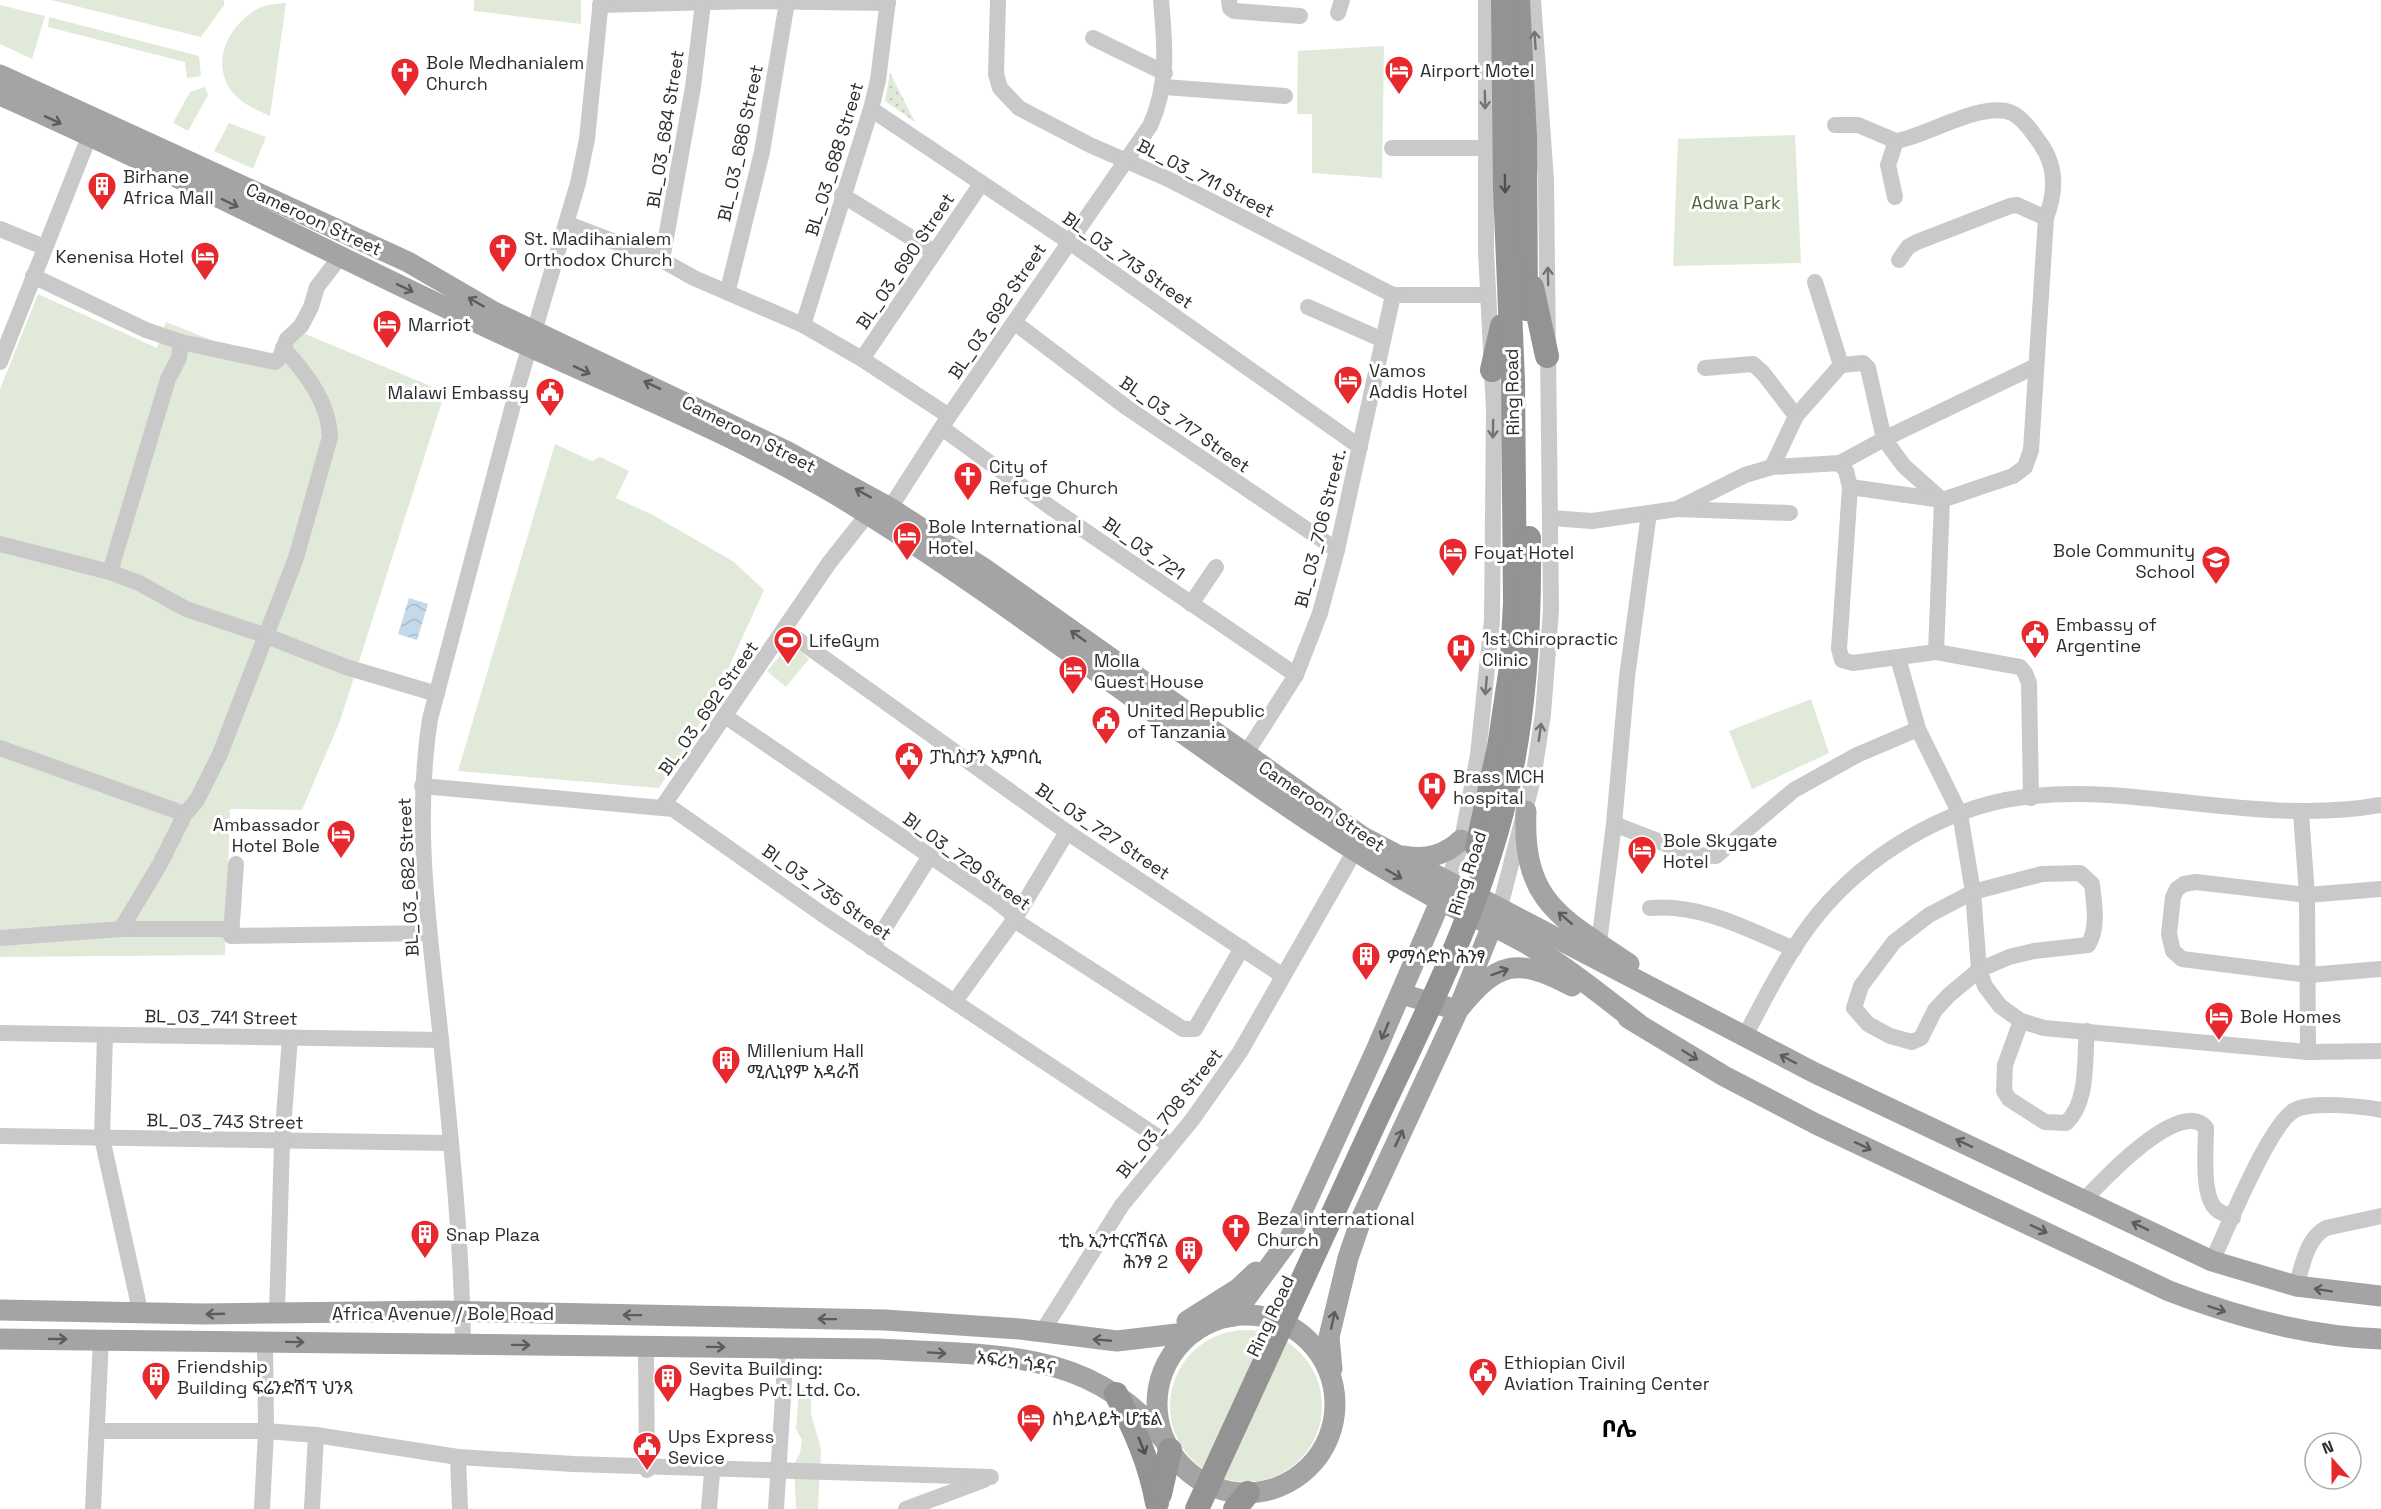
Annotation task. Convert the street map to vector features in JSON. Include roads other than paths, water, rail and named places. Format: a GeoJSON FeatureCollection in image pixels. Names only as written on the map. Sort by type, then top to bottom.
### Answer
{"type":"FeatureCollection","features":[{"type":"Feature","properties":{"kind":"highway"},"geometry":{"type":"LineString","coordinates":[[1503,0],[1510,377]]}},
{"type":"Feature","properties":{"kind":"highway","name":"Ring Road"},"geometry":{"type":"LineString","coordinates":[[1181,1509],[1389,1067],[1439,953],[1477,847],[1496,766],[1512,660],[1515,602],[1510,377],[1526,259],[1522,64],[1518,0]]}},
{"type":"Feature","properties":{"kind":"highway"},"geometry":{"type":"LineString","coordinates":[[1526,259],[1547,356]]}},
{"type":"Feature","properties":{"kind":"highway","name":"Ring Road"},"geometry":{"type":"LineString","coordinates":[[1197,1509],[1449,965],[1491,850],[1502,811],[1519,722],[1529,621],[1510,377]]}},
{"type":"Feature","properties":{"kind":"highway"},"geometry":{"type":"LineString","coordinates":[[1116,1394],[1146,1456],[1156,1506]]}},
{"type":"Feature","properties":{"kind":"highway"},"geometry":{"type":"LineString","coordinates":[[1156,1506],[1167,1445]]}},
{"type":"Feature","properties":{"kind":"main road","name":"Cameroon Street"},"geometry":{"type":"LineString","coordinates":[[0,75],[340,257],[786,451],[890,508],[1134,701],[1359,844],[1444,891]]}},
{"type":"Feature","properties":{"kind":"main road","name":"Cameroon Street"},"geometry":{"type":"LineString","coordinates":[[0,95],[89,137],[164,161],[408,262],[494,312],[533,339],[837,495],[867,515],[979,577],[1245,755],[1314,814]]}},
{"type":"Feature","properties":{"kind":"main road"},"geometry":{"type":"LineString","coordinates":[[1526,811],[1527,862],[1537,886],[1552,907],[1636,969],[1660,993]]}},
{"type":"Feature","properties":{"kind":"main road"},"geometry":{"type":"LineString","coordinates":[[1386,850],[1415,858],[1428,858],[1446,852],[1461,840]]}},
{"type":"Feature","properties":{"kind":"main road","name":"Cameroon Street"},"geometry":{"type":"LineString","coordinates":[[1359,844],[1386,850],[1444,891]]}},
{"type":"Feature","properties":{"kind":"main road"},"geometry":{"type":"LineString","coordinates":[[1444,891],[1660,993],[1815,1073],[2212,1261],[2296,1286],[2381,1296]]}},
{"type":"Feature","properties":{"kind":"main road","name":"Ring Road"},"geometry":{"type":"LineString","coordinates":[[1233,1316],[1289,1240],[1401,993],[1444,891]]}},
{"type":"Feature","properties":{"kind":"main road"},"geometry":{"type":"LineString","coordinates":[[1496,915],[1538,950],[1640,1024]]}},
{"type":"Feature","properties":{"kind":"main road","name":"Ring Road"},"geometry":{"type":"LineString","coordinates":[[1332,1378],[1329,1337],[1348,1258],[1362,1217],[1458,1010],[1496,915]]}},
{"type":"Feature","properties":{"kind":"main road"},"geometry":{"type":"LineString","coordinates":[[1401,993],[1458,1010],[1476,988],[1493,974],[1515,967],[1556,978],[1640,1024],[1724,1076],[1816,1124],[2169,1291],[2215,1309],[2283,1328],[2381,1339]]}},
{"type":"Feature","properties":{"kind":"main road"},"geometry":{"type":"LineString","coordinates":[[1160,1335],[1197,1316],[1239,1288],[1289,1240]]}},
{"type":"Feature","properties":{"kind":"main road","name":"Africa Avenue / Bole Road"},"geometry":{"type":"LineString","coordinates":[[0,1310],[204,1314],[462,1311],[885,1320]]}},
{"type":"Feature","properties":{"kind":"main road"},"geometry":{"type":"LineString","coordinates":[[1255,1315],[1276,1320],[1295,1329],[1311,1342],[1324,1359],[1332,1378],[1336,1401],[1332,1429],[1320,1455],[1300,1475],[1274,1489],[1241,1501],[1203,1482],[1184,1468],[1167,1445],[1158,1417],[1158,1392],[1164,1369],[1177,1349],[1194,1332],[1213,1322],[1233,1316],[1255,1315]]}},
{"type":"Feature","properties":{"kind":"main road","name":"አፍሪካ ጎዳና"},"geometry":{"type":"LineString","coordinates":[[885,1320],[1042,1332],[1117,1341],[1194,1332]]}},
{"type":"Feature","properties":{"kind":"main road","name":"Africa Avenue / Bole Road"},"geometry":{"type":"LineString","coordinates":[[0,1339],[879,1349]]}},
{"type":"Feature","properties":{"kind":"main road","name":"አፍሪካ ጎዳና"},"geometry":{"type":"LineString","coordinates":[[879,1349],[1044,1362],[1086,1376],[1116,1394],[1146,1417],[1167,1445]]}},
{"type":"Feature","properties":{"kind":"street","name":"BL_03_711 Street"},"geometry":{"type":"LineString","coordinates":[[998,0],[995,61],[1000,88],[1007,98],[1019,108],[1090,145],[1128,160],[1393,295],[1488,295]]}},
{"type":"Feature","properties":{"kind":"street","name":"BL_03_692 Street"},"geometry":{"type":"LineString","coordinates":[[890,508],[1097,198],[1128,160],[1150,126],[1164,80],[1161,0]]}},
{"type":"Feature","properties":{"kind":"street"},"geometry":{"type":"LineString","coordinates":[[1229,0],[1230,8],[1234,11],[1300,16]]}},
{"type":"Feature","properties":{"kind":"street","name":"Ring Road"},"geometry":{"type":"LineString","coordinates":[[1444,891],[1461,840],[1479,755],[1492,620],[1510,377],[1488,295],[1485,148],[1486,0]]}},
{"type":"Feature","properties":{"kind":"street","name":"Ring Road"},"geometry":{"type":"LineString","coordinates":[[1496,915],[1526,811],[1543,714],[1552,581],[1546,180],[1533,0]]}},
{"type":"Feature","properties":{"kind":"street"},"geometry":{"type":"LineString","coordinates":[[600,3],[888,1]]}},
{"type":"Feature","properties":{"kind":"street","name":"BL_03_688 Street"},"geometry":{"type":"LineString","coordinates":[[803,325],[842,195],[871,109],[878,80],[888,1]]}},
{"type":"Feature","properties":{"kind":"street","name":"BL_03_682 Street"},"geometry":{"type":"LineString","coordinates":[[463,1345],[450,1143],[421,838],[422,786],[429,728],[437,694],[518,386],[568,224],[587,139],[600,3]]}},
{"type":"Feature","properties":{"kind":"street","name":"BL_03_684 Street"},"geometry":{"type":"LineString","coordinates":[[662,260],[693,87],[703,3]]}},
{"type":"Feature","properties":{"kind":"street","name":"BL_03_686 Street"},"geometry":{"type":"LineString","coordinates":[[728,290],[762,152],[787,3]]}},
{"type":"Feature","properties":{"kind":"street"},"geometry":{"type":"LineString","coordinates":[[1093,38],[1164,80],[1285,96]]}},
{"type":"Feature","properties":{"kind":"street","name":"BL_03_713 Street"},"geometry":{"type":"LineString","coordinates":[[871,109],[1068,241],[1360,447]]}},
{"type":"Feature","properties":{"kind":"street"},"geometry":{"type":"LineString","coordinates":[[1835,125],[1858,125],[1896,141],[1982,112],[2000,109],[2014,114],[2036,137],[2051,163],[2054,197],[2046,218],[2031,450],[2025,467],[2013,476],[1942,500],[1851,487]]}},
{"type":"Feature","properties":{"kind":"street"},"geometry":{"type":"LineString","coordinates":[[0,362],[8,316],[33,276],[89,137]]}},
{"type":"Feature","properties":{"kind":"street"},"geometry":{"type":"LineString","coordinates":[[1894,197],[1888,165],[1896,141]]}},
{"type":"Feature","properties":{"kind":"street"},"geometry":{"type":"LineString","coordinates":[[1392,148],[1485,148]]}},
{"type":"Feature","properties":{"kind":"street","name":"BL_03_690 Street"},"geometry":{"type":"LineString","coordinates":[[862,359],[933,251],[981,184]]}},
{"type":"Feature","properties":{"kind":"street"},"geometry":{"type":"LineString","coordinates":[[842,195],[933,251]]}},
{"type":"Feature","properties":{"kind":"street"},"geometry":{"type":"LineString","coordinates":[[1899,260],[1908,247],[1917,242],[2010,206],[2017,205],[2046,218]]}},
{"type":"Feature","properties":{"kind":"street","name":"BL_03_721"},"geometry":{"type":"LineString","coordinates":[[568,224],[662,260],[694,278],[728,290],[803,325],[862,359],[1191,604],[1296,675]]}},
{"type":"Feature","properties":{"kind":"street"},"geometry":{"type":"LineString","coordinates":[[0,229],[44,247]]}},
{"type":"Feature","properties":{"kind":"street"},"geometry":{"type":"LineString","coordinates":[[33,276],[146,330],[181,342],[275,362],[287,339],[301,326],[311,307],[317,287],[340,257]]}},
{"type":"Feature","properties":{"kind":"street"},"geometry":{"type":"LineString","coordinates":[[1815,282],[1841,365]]}},
{"type":"Feature","properties":{"kind":"street","name":"BL_03_706 Street."},"geometry":{"type":"LineString","coordinates":[[1245,755],[1296,675],[1320,613],[1337,550],[1393,295]]}},
{"type":"Feature","properties":{"kind":"street"},"geometry":{"type":"LineString","coordinates":[[1308,307],[1383,340]]}},
{"type":"Feature","properties":{"kind":"street","name":"BL_03_717 Street"},"geometry":{"type":"LineString","coordinates":[[1015,323],[1126,407],[1337,550]]}},
{"type":"Feature","properties":{"kind":"street"},"geometry":{"type":"LineString","coordinates":[[110,572],[168,379],[179,358],[181,342]]}},
{"type":"Feature","properties":{"kind":"street"},"geometry":{"type":"LineString","coordinates":[[121,929],[160,864],[185,814],[197,800],[220,754],[264,635],[297,558],[330,437],[328,417],[312,383],[283,348]]}},
{"type":"Feature","properties":{"kind":"street"},"geometry":{"type":"LineString","coordinates":[[1772,467],[1796,416],[1841,365],[1863,363],[1868,368],[1884,439],[1904,466],[1942,500]]}},
{"type":"Feature","properties":{"kind":"street"},"geometry":{"type":"LineString","coordinates":[[1705,368],[1753,364],[1763,373],[1796,416]]}},
{"type":"Feature","properties":{"kind":"street"},"geometry":{"type":"LineString","coordinates":[[1677,509],[1745,475],[1772,467],[1840,463],[1884,439],[2036,366]]}},
{"type":"Feature","properties":{"kind":"street"},"geometry":{"type":"LineString","coordinates":[[1840,463],[1846,471],[1851,487],[1839,649],[1842,660],[1853,663],[1936,652],[1992,660],[2020,667],[2029,683],[2031,798]]}},
{"type":"Feature","properties":{"kind":"street"},"geometry":{"type":"LineString","coordinates":[[1936,652],[1942,500]]}},
{"type":"Feature","properties":{"kind":"street"},"geometry":{"type":"LineString","coordinates":[[1551,518],[1592,521],[1677,509],[1790,513]]}},
{"type":"Feature","properties":{"kind":"street"},"geometry":{"type":"LineString","coordinates":[[1599,943],[1614,824],[1627,677],[1649,513]]}},
{"type":"Feature","properties":{"kind":"street","name":"BL_03_692 Street"},"geometry":{"type":"LineString","coordinates":[[663,806],[786,631],[829,564],[867,515]]}},
{"type":"Feature","properties":{"kind":"street"},"geometry":{"type":"LineString","coordinates":[[0,544],[110,572],[139,583],[186,609],[264,635],[346,667],[437,694]]}},
{"type":"Feature","properties":{"kind":"street"},"geometry":{"type":"LineString","coordinates":[[1191,604],[1216,567]]}},
{"type":"Feature","properties":{"kind":"street","name":"BL_03_727 Street"},"geometry":{"type":"LineString","coordinates":[[786,631],[1067,832],[1283,976]]}},
{"type":"Feature","properties":{"kind":"street"},"geometry":{"type":"LineString","coordinates":[[1898,658],[1918,729],[1960,814],[1973,892],[1979,970],[1984,986],[2000,1006],[2021,1021],[2044,1028],[2308,1052],[2381,1051]]}},
{"type":"Feature","properties":{"kind":"street","name":"Bl_03_729 Street"},"geometry":{"type":"LineString","coordinates":[[725,716],[996,901],[1010,912],[1014,920],[1189,1031],[1195,1029],[1242,948]]}},
{"type":"Feature","properties":{"kind":"street"},"geometry":{"type":"LineString","coordinates":[[1614,824],[1694,855],[1716,856],[1794,790],[1857,755],[1918,729]]}},
{"type":"Feature","properties":{"kind":"street"},"geometry":{"type":"LineString","coordinates":[[0,748],[185,814]]}},
{"type":"Feature","properties":{"kind":"street","name":"Bl_03_735 Street"},"geometry":{"type":"LineString","coordinates":[[422,786],[663,806],[697,823],[872,948],[1170,1145]]}},
{"type":"Feature","properties":{"kind":"street"},"geometry":{"type":"LineString","coordinates":[[1745,1035],[1794,949],[1827,904],[1874,860],[1911,837],[1960,814],[2005,800],[2108,795],[2301,813],[2350,810],[2381,805]]}},
{"type":"Feature","properties":{"kind":"street"},"geometry":{"type":"LineString","coordinates":[[2301,813],[2307,895],[2308,1052]]}},
{"type":"Feature","properties":{"kind":"street"},"geometry":{"type":"LineString","coordinates":[[955,1001],[1014,920],[1067,832]]}},
{"type":"Feature","properties":{"kind":"street","name":"BL_03_708 Street"},"geometry":{"type":"LineString","coordinates":[[1042,1332],[1057,1304],[1122,1205],[1192,1120],[1240,1052],[1359,844]]}},
{"type":"Feature","properties":{"kind":"street"},"geometry":{"type":"LineString","coordinates":[[872,948],[930,856]]}},
{"type":"Feature","properties":{"kind":"street"},"geometry":{"type":"LineString","coordinates":[[236,864],[231,936],[429,933]]}},
{"type":"Feature","properties":{"kind":"street"},"geometry":{"type":"LineString","coordinates":[[2068,873],[2080,873],[2092,884],[2095,916],[2092,938],[2088,945],[2018,955],[1979,970],[1948,995],[1935,1010],[1921,1038],[1912,1042],[1890,1036],[1868,1024],[1854,1008],[1861,986],[1894,942],[1929,915],[1973,892],[2014,879],[2068,873]]}},
{"type":"Feature","properties":{"kind":"street"},"geometry":{"type":"LineString","coordinates":[[2381,889],[2307,895],[2196,882],[2184,884],[2172,897],[2169,934],[2173,951],[2182,959],[2309,975],[2381,969]]}},
{"type":"Feature","properties":{"kind":"street"},"geometry":{"type":"LineString","coordinates":[[1650,908],[1673,906],[1695,909],[1794,949]]}},
{"type":"Feature","properties":{"kind":"street"},"geometry":{"type":"LineString","coordinates":[[0,938],[121,929],[232,928]]}},
{"type":"Feature","properties":{"kind":"street"},"geometry":{"type":"LineString","coordinates":[[2021,1021],[2005,1065],[2004,1091],[2009,1099],[2045,1122],[2066,1123],[2074,1115],[2081,1101],[2087,1031]]}},
{"type":"Feature","properties":{"kind":"street","name":"BL_03_741 Street"},"geometry":{"type":"LineString","coordinates":[[0,1033],[441,1040]]}},
{"type":"Feature","properties":{"kind":"street"},"geometry":{"type":"LineString","coordinates":[[105,1035],[102,1138],[138,1301]]}},
{"type":"Feature","properties":{"kind":"street"},"geometry":{"type":"LineString","coordinates":[[277,1312],[282,1142],[290,1038]]}},
{"type":"Feature","properties":{"kind":"street"},"geometry":{"type":"LineString","coordinates":[[2212,1261],[2271,1140],[2292,1111],[2310,1105],[2381,1110]]}},
{"type":"Feature","properties":{"kind":"street"},"geometry":{"type":"LineString","coordinates":[[2085,1199],[2107,1176],[2168,1126],[2181,1122],[2201,1124],[2206,1128],[2207,1188],[2211,1202],[2217,1211],[2233,1218]]}},
{"type":"Feature","properties":{"kind":"street","name":"BL_03_743 Street"},"geometry":{"type":"LineString","coordinates":[[0,1136],[450,1143]]}},
{"type":"Feature","properties":{"kind":"street"},"geometry":{"type":"LineString","coordinates":[[2296,1286],[2314,1236],[2326,1228],[2381,1216]]}},
{"type":"Feature","properties":{"kind":"street"},"geometry":{"type":"LineString","coordinates":[[93,1509],[101,1339]]}},
{"type":"Feature","properties":{"kind":"street"},"geometry":{"type":"LineString","coordinates":[[262,1509],[266,1431],[265,1341]]}},
{"type":"Feature","properties":{"kind":"street"},"geometry":{"type":"LineString","coordinates":[[646,1346],[647,1470]]}},
{"type":"Feature","properties":{"kind":"street"},"geometry":{"type":"LineString","coordinates":[[776,1509],[786,1348]]}},
{"type":"Feature","properties":{"kind":"street"},"geometry":{"type":"LineString","coordinates":[[98,1431],[266,1431],[316,1435],[458,1457],[573,1464],[979,1477]]}},
{"type":"Feature","properties":{"kind":"street"},"geometry":{"type":"LineString","coordinates":[[312,1509],[316,1435]]}},
{"type":"Feature","properties":{"kind":"street"},"geometry":{"type":"LineString","coordinates":[[458,1457],[460,1509]]}},
{"type":"Feature","properties":{"kind":"street"},"geometry":{"type":"LineString","coordinates":[[647,1470],[779,1476]]}},
{"type":"Feature","properties":{"kind":"street"},"geometry":{"type":"LineString","coordinates":[[647,1470],[991,1477],[906,1509]]}},
{"type":"Feature","properties":{"kind":"street"},"geometry":{"type":"LineString","coordinates":[[709,1509],[712,1473]]}},
{"type":"Feature","properties":{"kind":"water"},"geometry":{"type":"Polygon","coordinates":[[[409,598],[428,604],[417,640],[398,634],[409,598]]]}},
{"type":"Feature","properties":{"kind":"place","name":"Airport Motel"},"geometry":{"type":"Point","coordinates":[1399,96]}},
{"type":"Feature","properties":{"kind":"place","name":"Bole Medhanialem Church"},"geometry":{"type":"Point","coordinates":[405,98]}},
{"type":"Feature","properties":{"kind":"place","name":"Birhane Africa Mall"},"geometry":{"type":"Point","coordinates":[102,212]}},
{"type":"Feature","properties":{"kind":"place","name":"St. Madihanialem Orthodox Church"},"geometry":{"type":"Point","coordinates":[503,274]}},
{"type":"Feature","properties":{"kind":"place","name":"Kenenisa Hotel"},"geometry":{"type":"Point","coordinates":[205,282]}},
{"type":"Feature","properties":{"kind":"place","name":"Marriot"},"geometry":{"type":"Point","coordinates":[387,350]}},
{"type":"Feature","properties":{"kind":"place","name":"Vamos Addis Hotel"},"geometry":{"type":"Point","coordinates":[1348,406]}},
{"type":"Feature","properties":{"kind":"place","name":"Malawi Embassy"},"geometry":{"type":"Point","coordinates":[550,418]}},
{"type":"Feature","properties":{"kind":"place","name":"City of Refuge Church"},"geometry":{"type":"Point","coordinates":[968,502]}},
{"type":"Feature","properties":{"kind":"place","name":"Bole International Hotel"},"geometry":{"type":"Point","coordinates":[907,562]}},
{"type":"Feature","properties":{"kind":"place","name":"Foyat Hotel"},"geometry":{"type":"Point","coordinates":[1453,578]}},
{"type":"Feature","properties":{"kind":"place","name":"Bole Community School"},"geometry":{"type":"Point","coordinates":[2216,586]}},
{"type":"Feature","properties":{"kind":"place","name":"Embassy of Argentine"},"geometry":{"type":"Point","coordinates":[2035,660]}},
{"type":"Feature","properties":{"kind":"place","name":"LifeGym"},"geometry":{"type":"Point","coordinates":[788,666]}},
{"type":"Feature","properties":{"kind":"place","name":"1st Chiropractic Clinic"},"geometry":{"type":"Point","coordinates":[1461,674]}},
{"type":"Feature","properties":{"kind":"place","name":"Molla Guest House"},"geometry":{"type":"Point","coordinates":[1073,696]}},
{"type":"Feature","properties":{"kind":"place","name":"United Republic of Tanzania"},"geometry":{"type":"Point","coordinates":[1106,746]}},
{"type":"Feature","properties":{"kind":"place","name":"ፓኪስታን ኢምባሲ"},"geometry":{"type":"Point","coordinates":[909,782]}},
{"type":"Feature","properties":{"kind":"place","name":"Brass MCH hospital"},"geometry":{"type":"Point","coordinates":[1432,812]}},
{"type":"Feature","properties":{"kind":"place","name":"Ambassador Hotel Bole"},"geometry":{"type":"Point","coordinates":[341,860]}},
{"type":"Feature","properties":{"kind":"place","name":"Bole Skygate Hotel"},"geometry":{"type":"Point","coordinates":[1642,876]}},
{"type":"Feature","properties":{"kind":"place","name":"ዎማሳድኮ ሕንፃ"},"geometry":{"type":"Point","coordinates":[1366,982]}},
{"type":"Feature","properties":{"kind":"place","name":"Bole Homes"},"geometry":{"type":"Point","coordinates":[2219,1042]}},
{"type":"Feature","properties":{"kind":"place","name":"Millenium Hall ሚሊኒየም አዳራሽ"},"geometry":{"type":"Point","coordinates":[726,1086]}},
{"type":"Feature","properties":{"kind":"place","name":"Beza international Church"},"geometry":{"type":"Point","coordinates":[1236,1254]}},
{"type":"Feature","properties":{"kind":"place","name":"Snap Plaza"},"geometry":{"type":"Point","coordinates":[425,1260]}},
{"type":"Feature","properties":{"kind":"place","name":"ቲኬ ኢንተርናሽናል ሕንፃ 2"},"geometry":{"type":"Point","coordinates":[1189,1276]}},
{"type":"Feature","properties":{"kind":"place","name":"Ethiopian Civil Aviation Training Center"},"geometry":{"type":"Point","coordinates":[1483,1398]}},
{"type":"Feature","properties":{"kind":"place","name":"Friendship Building ፍሬንድሽፕ ህንጻ"},"geometry":{"type":"Point","coordinates":[156,1402]}},
{"type":"Feature","properties":{"kind":"place","name":"Sevita Building: Hagbes Pvt. Ltd. Co."},"geometry":{"type":"Point","coordinates":[668,1404]}},
{"type":"Feature","properties":{"kind":"place","name":"ስካይላይት ሆቴል"},"geometry":{"type":"Point","coordinates":[1031,1444]}},
{"type":"Feature","properties":{"kind":"place","name":"Ups Express Sevice"},"geometry":{"type":"Point","coordinates":[647,1472]}},
{"type":"Feature","properties":{"kind":"district","name":"ቦሌ"},"geometry":{"type":"Point","coordinates":[1619,1428]}},
{"type":"Feature","properties":{"kind":"park label","name":"Adwa Park"},"geometry":{"type":"Point","coordinates":[1736,202]}}]}
